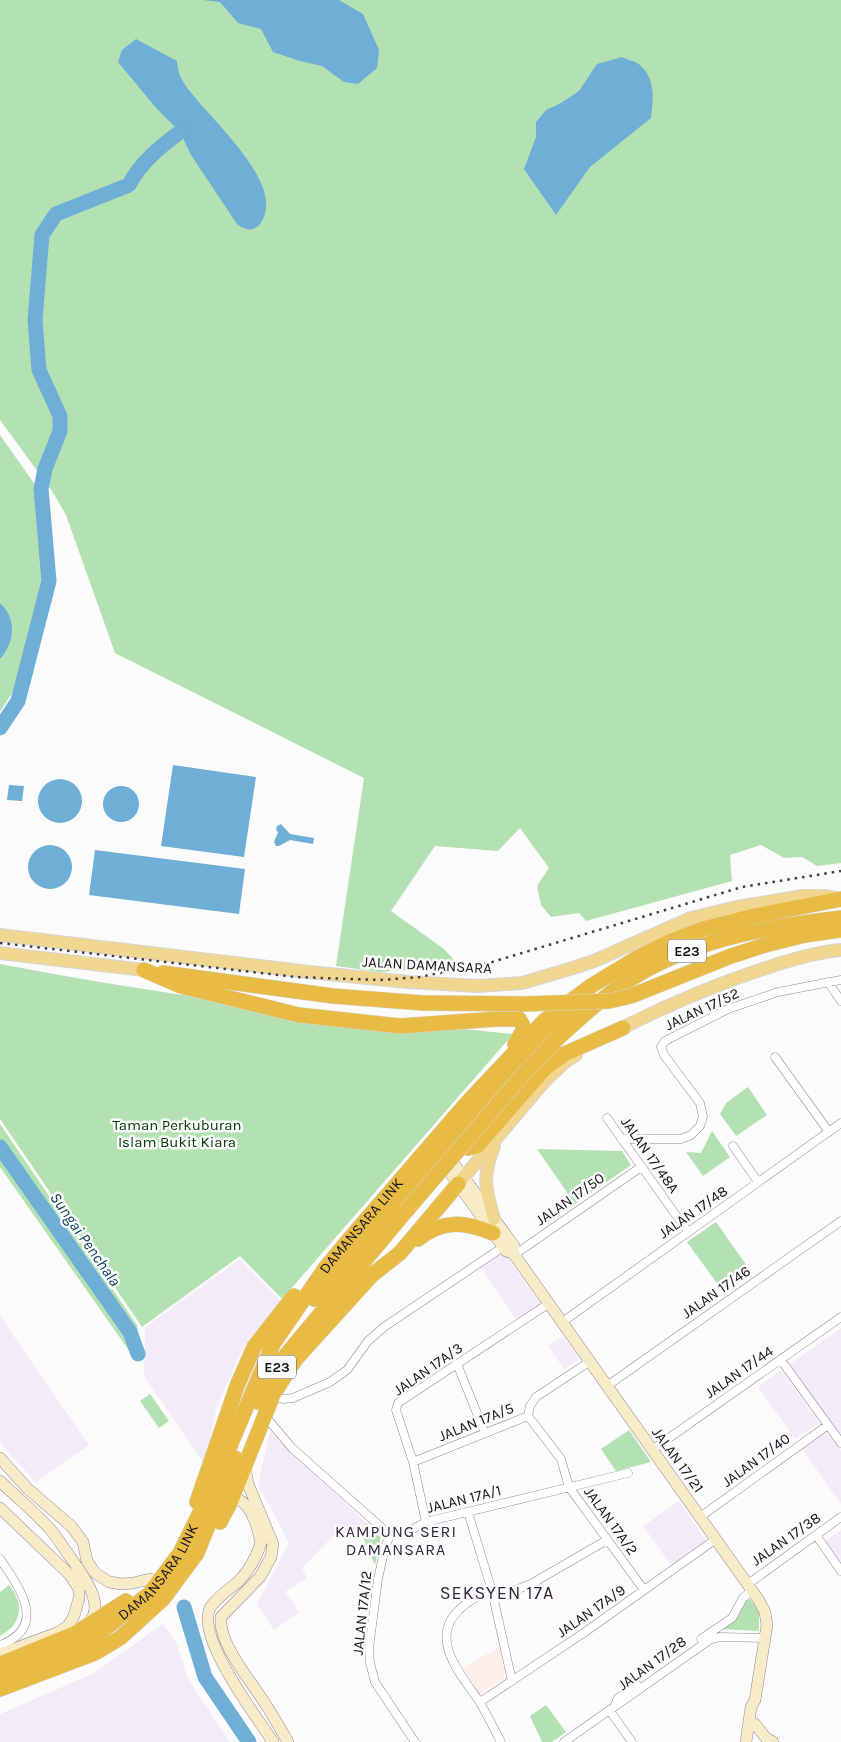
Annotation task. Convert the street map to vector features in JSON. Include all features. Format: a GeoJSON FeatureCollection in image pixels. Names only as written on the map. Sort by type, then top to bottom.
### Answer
{"type":"FeatureCollection","features":[{"type":"Feature","properties":{"kind":"highway","name":"DAMANSARA LINK"},"geometry":{"type":"LineString","coordinates":[[0,1676],[86,1644],[150,1593],[180,1554],[201,1512],[273,1344],[326,1266],[504,1062],[544,1021],[590,986],[636,958],[669,942],[703,929],[754,916],[840,899]]}},
{"type":"Feature","properties":{"kind":"highway","name":"DAMANSARA LINK"},"geometry":{"type":"LineString","coordinates":[[0,1688],[95,1653],[120,1638],[163,1599],[197,1553],[249,1422],[265,1387],[281,1361],[520,1078],[557,1039],[610,994],[634,977],[670,958],[703,944],[753,932],[841,918]]}},
{"type":"Feature","properties":{"kind":"highway"},"geometry":{"type":"LineString","coordinates":[[144,970],[333,996],[423,1003],[523,1004],[609,1001],[639,993],[731,956],[765,945],[805,935],[841,930]]}},
{"type":"Feature","properties":{"kind":"highway"},"geometry":{"type":"LineString","coordinates":[[266,1359],[289,1327],[512,1069],[548,1032],[636,958]]}},
{"type":"Feature","properties":{"kind":"highway"},"geometry":{"type":"LineString","coordinates":[[144,970],[181,986],[299,1015],[400,1026],[497,1019],[519,1020],[524,1029],[504,1062]]}},
{"type":"Feature","properties":{"kind":"highway"},"geometry":{"type":"LineString","coordinates":[[463,1126],[460,1140],[468,1148],[477,1146],[544,1069],[564,1054],[623,1028]]}},
{"type":"Feature","properties":{"kind":"highway"},"geometry":{"type":"LineString","coordinates":[[400,1253],[461,1180]]}},
{"type":"Feature","properties":{"kind":"highway"},"geometry":{"type":"LineString","coordinates":[[197,1553],[220,1522],[230,1503],[264,1415],[273,1395],[294,1360],[372,1275],[390,1249],[431,1201],[430,1190],[422,1183],[411,1188]]}},
{"type":"Feature","properties":{"kind":"highway"},"geometry":{"type":"LineString","coordinates":[[372,1275],[427,1232],[446,1224],[494,1226]]}},
{"type":"Feature","properties":{"kind":"highway"},"geometry":{"type":"LineString","coordinates":[[0,1664],[74,1634],[125,1602],[150,1579],[179,1537],[197,1501],[237,1386],[254,1347],[300,1289],[326,1266]]}},
{"type":"Feature","properties":{"kind":"highway"},"geometry":{"type":"LineString","coordinates":[[0,1697],[14,1689],[22,1681]]}},
{"type":"Feature","properties":{"kind":"main road","name":"JALAN DAMANSARA"},"geometry":{"type":"LineString","coordinates":[[0,935],[309,972],[408,982],[478,986],[522,982],[573,968],[594,961],[691,918],[737,907],[803,896],[826,896],[840,899]]}},
{"type":"Feature","properties":{"kind":"main road"},"geometry":{"type":"LineString","coordinates":[[461,1180],[544,1082],[566,1061],[623,1028],[738,977],[783,962],[841,950]]}},
{"type":"Feature","properties":{"kind":"main road"},"geometry":{"type":"LineString","coordinates":[[0,953],[144,970]]}},
{"type":"Feature","properties":{"kind":"main road"},"geometry":{"type":"LineString","coordinates":[[494,1226],[486,1192],[486,1177],[487,1164],[498,1136]]}},
{"type":"Feature","properties":{"kind":"main road","name":"JALAN 17/21"},"geometry":{"type":"LineString","coordinates":[[441,1153],[750,1587],[765,1612],[766,1638],[751,1707],[746,1742]]}},
{"type":"Feature","properties":{"kind":"main road"},"geometry":{"type":"LineString","coordinates":[[0,1458],[28,1488],[71,1526],[83,1542],[87,1561],[95,1573],[109,1582],[128,1584],[150,1579]]}},
{"type":"Feature","properties":{"kind":"main road"},"geometry":{"type":"LineString","coordinates":[[245,1468],[248,1484],[269,1530],[273,1544],[271,1557],[260,1577],[221,1616],[220,1625],[226,1641],[288,1742]]}},
{"type":"Feature","properties":{"kind":"main road"},"geometry":{"type":"LineString","coordinates":[[0,1481],[50,1529],[85,1578],[96,1607],[90,1622],[74,1634]]}},
{"type":"Feature","properties":{"kind":"main road"},"geometry":{"type":"LineString","coordinates":[[230,1503],[238,1499],[244,1502],[251,1514],[261,1543],[250,1566],[240,1580],[210,1608],[207,1613],[207,1621],[212,1640],[224,1666],[273,1742]]}},
{"type":"Feature","properties":{"kind":"main road"},"geometry":{"type":"LineString","coordinates":[[0,1508],[70,1575],[79,1589],[79,1598],[74,1616],[68,1626],[57,1633],[0,1654]]}},
{"type":"Feature","properties":{"kind":"main road"},"geometry":{"type":"LineString","coordinates":[[50,1529],[61,1536],[77,1555],[87,1561]]}},
{"type":"Feature","properties":{"kind":"main road","name":"JALAN 17/21"},"geometry":{"type":"LineString","coordinates":[[754,1700],[757,1708],[754,1742]]}},
{"type":"Feature","properties":{"kind":"main road"},"geometry":{"type":"LineString","coordinates":[[755,1724],[766,1738],[773,1742]]}},
{"type":"Feature","properties":{"kind":"main road"},"geometry":{"type":"LineString","coordinates":[[746,1742],[754,1742]]}},
{"type":"Feature","properties":{"kind":"street","name":"JALAN 17/52"},"geometry":{"type":"LineString","coordinates":[[621,1139],[681,1139],[690,1135],[700,1126],[703,1117],[700,1103],[664,1055],[661,1047],[665,1041],[728,1009],[778,992],[841,980]]}},
{"type":"Feature","properties":{"kind":"street"},"geometry":{"type":"LineString","coordinates":[[828,982],[841,1001]]}},
{"type":"Feature","properties":{"kind":"street"},"geometry":{"type":"LineString","coordinates":[[775,1057],[829,1132]]}},
{"type":"Feature","properties":{"kind":"street","name":"JALAN 17/48A"},"geometry":{"type":"LineString","coordinates":[[607,1118],[688,1232]]}},
{"type":"Feature","properties":{"kind":"street","name":"JALAN 17/48"},"geometry":{"type":"LineString","coordinates":[[561,1323],[841,1123]]}},
{"type":"Feature","properties":{"kind":"street"},"geometry":{"type":"LineString","coordinates":[[732,1146],[758,1182]]}},
{"type":"Feature","properties":{"kind":"street","name":"JALAN 17/50"},"geometry":{"type":"LineString","coordinates":[[510,1252],[641,1167]]}},
{"type":"Feature","properties":{"kind":"street","name":"JALAN 17/46"},"geometry":{"type":"LineString","coordinates":[[607,1386],[841,1221]]}},
{"type":"Feature","properties":{"kind":"street"},"geometry":{"type":"LineString","coordinates":[[273,1395],[283,1399],[293,1398],[330,1382],[346,1370],[368,1341],[384,1327],[510,1252]]}},
{"type":"Feature","properties":{"kind":"street","name":"JALAN 17A/3"},"geometry":{"type":"LineString","coordinates":[[426,1522],[413,1462],[396,1410],[398,1403],[548,1304]]}},
{"type":"Feature","properties":{"kind":"street","name":"JALAN 17/44"},"geometry":{"type":"LineString","coordinates":[[652,1450],[841,1317]]}},
{"type":"Feature","properties":{"kind":"street"},"geometry":{"type":"LineString","coordinates":[[781,1360],[841,1444]]}},
{"type":"Feature","properties":{"kind":"street","name":"JALAN 17A/5"},"geometry":{"type":"LineString","coordinates":[[413,1462],[528,1416],[530,1406],[536,1397],[589,1362]]}},
{"type":"Feature","properties":{"kind":"street"},"geometry":{"type":"LineString","coordinates":[[457,1364],[485,1433]]}},
{"type":"Feature","properties":{"kind":"street"},"geometry":{"type":"LineString","coordinates":[[264,1415],[292,1448],[390,1535]]}},
{"type":"Feature","properties":{"kind":"street","name":"JALAN 17A/2"},"geometry":{"type":"LineString","coordinates":[[528,1416],[561,1459],[569,1487],[644,1590]]}},
{"type":"Feature","properties":{"kind":"street","name":"JALAN 17/40"},"geometry":{"type":"LineString","coordinates":[[700,1517],[828,1425]]}},
{"type":"Feature","properties":{"kind":"street","name":"JALAN 17A/1"},"geometry":{"type":"LineString","coordinates":[[390,1535],[408,1531],[426,1522],[628,1472]]}},
{"type":"Feature","properties":{"kind":"street"},"geometry":{"type":"LineString","coordinates":[[468,1512],[493,1595],[512,1681]]}},
{"type":"Feature","properties":{"kind":"street","name":"JALAN 17/38"},"geometry":{"type":"LineString","coordinates":[[612,1709],[618,1698],[732,1618],[750,1587],[841,1517]]}},
{"type":"Feature","properties":{"kind":"street","name":"JALAN 17A/12"},"geometry":{"type":"LineString","coordinates":[[390,1535],[385,1547],[378,1579],[369,1648],[370,1663],[375,1682],[414,1742]]}},
{"type":"Feature","properties":{"kind":"street"},"geometry":{"type":"LineString","coordinates":[[816,1536],[841,1571]]}},
{"type":"Feature","properties":{"kind":"street","name":"JALAN 17A/9"},"geometry":{"type":"LineString","coordinates":[[480,1702],[585,1632],[716,1539]]}},
{"type":"Feature","properties":{"kind":"street"},"geometry":{"type":"LineString","coordinates":[[501,1742],[480,1702],[463,1680],[447,1648],[448,1629],[452,1617],[478,1595],[493,1595],[531,1584],[607,1540]]}},
{"type":"Feature","properties":{"kind":"street"},"geometry":{"type":"LineString","coordinates":[[0,1559],[20,1589],[27,1611],[24,1624],[18,1635],[7,1643],[0,1645]]}},
{"type":"Feature","properties":{"kind":"street","name":"JALAN 17/28"},"geometry":{"type":"LineString","coordinates":[[564,1742],[711,1639],[720,1637],[766,1638]]}},
{"type":"Feature","properties":{"kind":"street"},"geometry":{"type":"LineString","coordinates":[[612,1709],[632,1742]]}},
{"type":"Feature","properties":{"kind":"street"},"geometry":{"type":"LineString","coordinates":[[740,1742],[746,1742]]}},
{"type":"Feature","properties":{"kind":"shaded area"},"geometry":{"type":"Polygon","coordinates":[[[503,1251],[541,1305],[517,1321],[480,1266],[503,1251]]]}},
{"type":"Feature","properties":{"kind":"shaded area"},"geometry":{"type":"Polygon","coordinates":[[[240,1259],[281,1301],[244,1346],[216,1408],[205,1465],[144,1376],[145,1327],[240,1259]]]}},
{"type":"Feature","properties":{"kind":"shaded area"},"geometry":{"type":"Polygon","coordinates":[[[0,1316],[89,1445],[36,1482],[9,1454],[0,1441],[0,1316]]]}},
{"type":"Feature","properties":{"kind":"shaded area"},"geometry":{"type":"Polygon","coordinates":[[[841,1328],[841,1436],[790,1364],[841,1328]]]}},
{"type":"Feature","properties":{"kind":"shaded area"},"geometry":{"type":"Polygon","coordinates":[[[563,1336],[579,1359],[564,1369],[548,1346],[563,1336]]]}},
{"type":"Feature","properties":{"kind":"shaded area"},"geometry":{"type":"Polygon","coordinates":[[[781,1370],[819,1423],[795,1439],[758,1387],[781,1370]]]}},
{"type":"Feature","properties":{"kind":"shaded area"},"geometry":{"type":"Polygon","coordinates":[[[270,1431],[366,1523],[351,1539],[340,1529],[302,1568],[307,1578],[285,1592],[299,1612],[274,1630],[257,1604],[289,1543],[258,1484],[270,1431]]]}},
{"type":"Feature","properties":{"kind":"shaded area"},"geometry":{"type":"Polygon","coordinates":[[[826,1432],[841,1451],[841,1504],[802,1449],[826,1432]]]}},
{"type":"Feature","properties":{"kind":"shaded area"},"geometry":{"type":"Polygon","coordinates":[[[679,1501],[706,1540],[671,1565],[643,1526],[679,1501]]]}},
{"type":"Feature","properties":{"kind":"shaded area"},"geometry":{"type":"Polygon","coordinates":[[[841,1530],[841,1563],[825,1541],[841,1530]]]}},
{"type":"Feature","properties":{"kind":"shaded area"},"geometry":{"type":"Polygon","coordinates":[[[163,1624],[176,1642],[188,1679],[230,1742],[0,1742],[0,1714],[92,1674],[163,1624]]]}},
{"type":"Feature","properties":{"kind":"shaded area"},"geometry":{"type":"Polygon","coordinates":[[[499,1647],[505,1678],[480,1694],[463,1668],[499,1647]]]}},
{"type":"Feature","properties":{"kind":"green space"},"geometry":{"type":"Polygon","coordinates":[[[0,0],[841,0],[841,863],[817,866],[802,857],[784,858],[761,845],[730,855],[732,881],[586,921],[579,913],[551,917],[541,905],[537,886],[549,868],[520,828],[498,851],[435,846],[391,911],[444,949],[455,961],[420,969],[380,972],[336,966],[364,778],[115,653],[66,515],[52,491],[0,420],[0,0]]]}},
{"type":"Feature","properties":{"kind":"green space"},"geometry":{"type":"Polygon","coordinates":[[[0,435],[36,486],[45,583],[14,690],[0,712],[0,435]]]}},
{"type":"Feature","properties":{"kind":"green space","name":"Taman Perkuburan Islam Bukit Kiara"},"geometry":{"type":"Polygon","coordinates":[[[0,964],[64,976],[256,1005],[384,1021],[513,1034],[282,1299],[240,1256],[142,1327],[0,1119],[0,964]]]}},
{"type":"Feature","properties":{"kind":"green space"},"geometry":{"type":"Polygon","coordinates":[[[748,1087],[767,1115],[736,1136],[720,1114],[726,1103],[748,1087]]]}},
{"type":"Feature","properties":{"kind":"green space"},"geometry":{"type":"Polygon","coordinates":[[[0,1124],[137,1325],[140,1345],[130,1352],[0,1167],[0,1124]]]}},
{"type":"Feature","properties":{"kind":"green space"},"geometry":{"type":"Polygon","coordinates":[[[712,1131],[730,1157],[703,1176],[686,1152],[701,1153],[712,1131]]]}},
{"type":"Feature","properties":{"kind":"green space"},"geometry":{"type":"Polygon","coordinates":[[[537,1149],[622,1151],[631,1165],[575,1204],[537,1149]]]}},
{"type":"Feature","properties":{"kind":"green space"},"geometry":{"type":"Polygon","coordinates":[[[716,1222],[752,1273],[724,1293],[687,1242],[716,1222]]]}},
{"type":"Feature","properties":{"kind":"green space"},"geometry":{"type":"Polygon","coordinates":[[[150,1394],[169,1421],[159,1428],[140,1401],[150,1394]]]}},
{"type":"Feature","properties":{"kind":"green space"},"geometry":{"type":"Polygon","coordinates":[[[629,1430],[651,1462],[616,1471],[601,1449],[629,1430]]]}},
{"type":"Feature","properties":{"kind":"green space"},"geometry":{"type":"Polygon","coordinates":[[[366,1523],[381,1537],[375,1565],[360,1530],[366,1523]]]}},
{"type":"Feature","properties":{"kind":"green space"},"geometry":{"type":"Polygon","coordinates":[[[9,1585],[17,1600],[19,1614],[13,1626],[0,1636],[0,1592],[9,1585]]]}},
{"type":"Feature","properties":{"kind":"green space"},"geometry":{"type":"Polygon","coordinates":[[[746,1599],[751,1600],[759,1612],[759,1631],[720,1629],[746,1599]]]}},
{"type":"Feature","properties":{"kind":"green space"},"geometry":{"type":"Polygon","coordinates":[[[546,1705],[566,1732],[552,1742],[542,1742],[530,1716],[546,1705]]]}},
{"type":"Feature","properties":{"kind":"water"},"geometry":{"type":"Polygon","coordinates":[[[203,0],[339,0],[363,14],[379,50],[377,68],[358,84],[344,82],[322,66],[273,52],[261,29],[238,23],[220,2],[203,0]]]}},
{"type":"Feature","properties":{"kind":"water"},"geometry":{"type":"Polygon","coordinates":[[[136,39],[177,61],[178,70],[184,83],[240,150],[254,170],[263,189],[266,208],[257,227],[248,229],[237,224],[191,155],[180,132],[157,109],[118,62],[122,50],[136,39]]]}},
{"type":"Feature","properties":{"kind":"water"},"geometry":{"type":"Polygon","coordinates":[[[622,57],[638,64],[649,77],[652,90],[651,118],[590,167],[556,215],[524,169],[536,137],[536,122],[546,110],[579,91],[597,64],[622,57]]]}},
{"type":"Feature","properties":{"kind":"water"},"geometry":{"type":"Polygon","coordinates":[[[0,603],[9,616],[12,631],[9,645],[0,659],[0,603]]]}},
{"type":"Feature","properties":{"kind":"water"},"geometry":{"type":"Polygon","coordinates":[[[173,765],[256,777],[244,857],[161,846],[173,765]]]}},
{"type":"Feature","properties":{"kind":"water"},"geometry":{"type":"Polygon","coordinates":[[[64,779],[76,785],[81,792],[81,810],[76,817],[69,822],[56,823],[48,820],[41,813],[38,797],[41,789],[48,782],[64,779]]]}},
{"type":"Feature","properties":{"kind":"water"},"geometry":{"type":"Polygon","coordinates":[[[9,785],[24,786],[22,801],[7,800],[9,785]]]}},
{"type":"Feature","properties":{"kind":"water"},"geometry":{"type":"Polygon","coordinates":[[[121,786],[133,792],[139,804],[133,816],[121,822],[109,816],[103,804],[109,792],[121,786]]]}},
{"type":"Feature","properties":{"kind":"water"},"geometry":{"type":"Polygon","coordinates":[[[281,824],[290,834],[314,838],[313,844],[290,840],[276,846],[274,842],[278,832],[276,830],[277,826],[281,824]]]}},
{"type":"Feature","properties":{"kind":"water"},"geometry":{"type":"Polygon","coordinates":[[[54,845],[66,851],[71,858],[71,876],[66,883],[59,888],[46,889],[38,886],[31,879],[28,863],[31,855],[38,848],[54,845]]]}},
{"type":"Feature","properties":{"kind":"water"},"geometry":{"type":"Polygon","coordinates":[[[95,850],[245,869],[239,914],[89,895],[95,850]]]}},
{"type":"Feature","properties":{"kind":"waterway"},"geometry":{"type":"LineString","coordinates":[[0,728],[18,701],[49,581],[41,489],[45,469],[60,431],[60,416],[39,370],[35,320],[42,235],[56,214],[129,185],[145,162],[180,132]]}},
{"type":"Feature","properties":{"kind":"waterway","name":"Sungai Penchala"},"geometry":{"type":"LineString","coordinates":[[0,1147],[130,1332],[138,1354]]}},
{"type":"Feature","properties":{"kind":"waterway","name":"Sungai Penchala"},"geometry":{"type":"LineString","coordinates":[[184,1607],[205,1677],[249,1742]]}},
{"type":"Feature","properties":{"kind":"railway"},"geometry":{"type":"LineString","coordinates":[[0,943],[296,977],[380,980],[420,977],[492,962],[742,887],[841,871]]}},
{"type":"Feature","properties":{"kind":"district","name":"KAMPUNG SERI DAMANSARA"},"geometry":{"type":"Point","coordinates":[396,1540]}},
{"type":"Feature","properties":{"kind":"district","name":"SEKSYEN 17A"},"geometry":{"type":"Point","coordinates":[497,1593]}}]}
